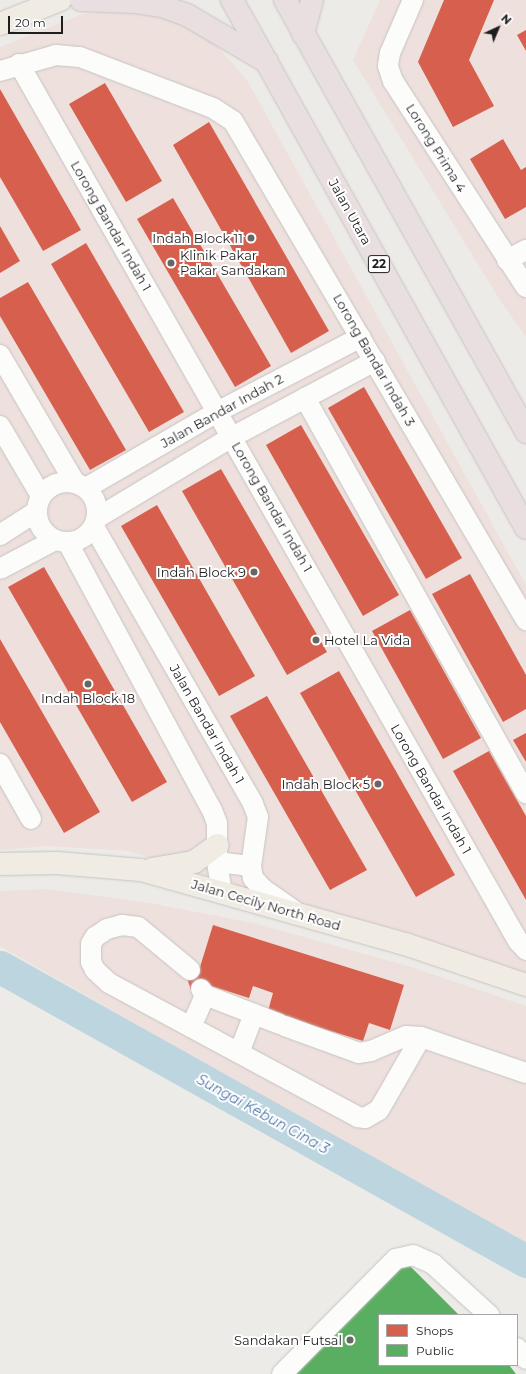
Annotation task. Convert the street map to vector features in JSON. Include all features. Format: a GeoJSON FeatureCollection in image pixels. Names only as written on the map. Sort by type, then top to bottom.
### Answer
{"type":"FeatureCollection","features":[{"type":"Feature","properties":{"kind":"highway"},"geometry":{"type":"LineString","coordinates":[[81,0],[136,2],[162,6],[187,15],[268,62]]}},
{"type":"Feature","properties":{"kind":"highway","name":"Jalan Utara"},"geometry":{"type":"LineString","coordinates":[[232,0],[268,62],[526,528]]}},
{"type":"Feature","properties":{"kind":"highway"},"geometry":{"type":"LineString","coordinates":[[285,0],[526,432]]}},
{"type":"Feature","properties":{"kind":"highway"},"geometry":{"type":"LineString","coordinates":[[303,34],[312,0]]}},
{"type":"Feature","properties":{"kind":"main road"},"geometry":{"type":"LineString","coordinates":[[0,24],[60,0]]}},
{"type":"Feature","properties":{"kind":"main road"},"geometry":{"type":"LineString","coordinates":[[141,870],[185,865],[203,856],[217,853]]}},
{"type":"Feature","properties":{"kind":"main road","name":"Jalan Cecily North Road"},"geometry":{"type":"LineString","coordinates":[[0,864],[57,862],[141,870],[408,945],[526,985]]}},
{"type":"Feature","properties":{"kind":"street","name":"Lorong Prima 4"},"geometry":{"type":"LineString","coordinates":[[413,0],[390,53],[388,66],[393,81],[507,260],[526,287]]}},
{"type":"Feature","properties":{"kind":"street","name":"Lorong Bandar Indah 3"},"geometry":{"type":"LineString","coordinates":[[0,71],[56,54],[80,57],[213,108],[233,121],[375,360],[526,620]]}},
{"type":"Feature","properties":{"kind":"street","name":"Lorong Bandar Indah 1"},"geometry":{"type":"LineString","coordinates":[[19,64],[518,941],[526,950]]}},
{"type":"Feature","properties":{"kind":"street"},"geometry":{"type":"LineString","coordinates":[[507,260],[526,250]]}},
{"type":"Feature","properties":{"kind":"street","name":"Jalan Bandar Indah 2"},"geometry":{"type":"LineString","coordinates":[[80,486],[361,337]]}},
{"type":"Feature","properties":{"kind":"street"},"geometry":{"type":"LineString","coordinates":[[0,355],[80,486],[95,502],[95,522]]}},
{"type":"Feature","properties":{"kind":"street"},"geometry":{"type":"LineString","coordinates":[[0,569],[62,541],[79,540],[95,522],[232,437],[375,360]]}},
{"type":"Feature","properties":{"kind":"street"},"geometry":{"type":"LineString","coordinates":[[305,398],[526,793]]}},
{"type":"Feature","properties":{"kind":"street"},"geometry":{"type":"LineString","coordinates":[[0,426],[39,503],[41,528],[62,541],[212,810],[217,823],[217,853],[222,893]]}},
{"type":"Feature","properties":{"kind":"street"},"geometry":{"type":"LineString","coordinates":[[0,535],[39,503],[56,484],[80,486]]}},
{"type":"Feature","properties":{"kind":"street","name":"Jalan Bandar Indah 1"},"geometry":{"type":"LineString","coordinates":[[95,522],[253,804],[258,817],[251,873],[257,884],[300,915]]}},
{"type":"Feature","properties":{"kind":"street"},"geometry":{"type":"LineString","coordinates":[[0,764],[31,819]]}},
{"type":"Feature","properties":{"kind":"street"},"geometry":{"type":"LineString","coordinates":[[217,853],[251,866]]}},
{"type":"Feature","properties":{"kind":"street"},"geometry":{"type":"LineString","coordinates":[[190,970],[138,927],[122,925],[107,929],[95,937],[91,944],[91,962],[101,977],[358,1118],[365,1118],[379,1110],[421,1038]]}},
{"type":"Feature","properties":{"kind":"street"},"geometry":{"type":"LineString","coordinates":[[191,1027],[203,992],[254,1014],[359,1053],[370,1052],[406,1036],[421,1038],[526,1073]]}},
{"type":"Feature","properties":{"kind":"street"},"geometry":{"type":"LineString","coordinates":[[239,1053],[254,1014]]}},
{"type":"Feature","properties":{"kind":"street"},"geometry":{"type":"LineString","coordinates":[[282,1374],[396,1259],[413,1255],[433,1264],[488,1314]]}},
{"type":"Feature","properties":{"kind":"street"},"geometry":{"type":"LineString","coordinates":[[518,1349],[526,1359]]}},
{"type":"Feature","properties":{"kind":"shaded area"},"geometry":{"type":"Polygon","coordinates":[[[380,0],[526,0],[526,337],[501,302],[353,60],[380,0]]]}},
{"type":"Feature","properties":{"kind":"shaded area"},"geometry":{"type":"Polygon","coordinates":[[[124,11],[165,17],[214,42],[247,80],[526,585],[526,977],[128,851],[47,846],[0,850],[0,47],[82,14],[124,11]]]}},
{"type":"Feature","properties":{"kind":"shaded area"},"geometry":{"type":"Polygon","coordinates":[[[47,889],[150,903],[253,923],[408,966],[526,1006],[526,1243],[366,1156],[0,946],[0,891],[47,889]]]}},
{"type":"Feature","properties":{"kind":"building: Shops"},"geometry":{"type":"Polygon","coordinates":[[[444,0],[494,0],[469,60],[494,106],[453,127],[418,62],[444,0]]]}},
{"type":"Feature","properties":{"kind":"building: Shops"},"geometry":{"type":"Polygon","coordinates":[[[526,30],[526,51],[517,35],[526,30]]]}},
{"type":"Feature","properties":{"kind":"building: Shops"},"geometry":{"type":"Polygon","coordinates":[[[105,83],[162,181],[126,202],[69,104],[105,83]]]}},
{"type":"Feature","properties":{"kind":"building: Shops"},"geometry":{"type":"Polygon","coordinates":[[[0,89],[81,230],[43,251],[0,177],[0,89]]]}},
{"type":"Feature","properties":{"kind":"building: Shops","name":"Indah Block 11"},"geometry":{"type":"Polygon","coordinates":[[[209,122],[329,331],[291,353],[173,145],[209,122]]]}},
{"type":"Feature","properties":{"kind":"building: Shops"},"geometry":{"type":"Polygon","coordinates":[[[503,139],[521,170],[526,167],[526,207],[505,219],[470,159],[503,139]]]}},
{"type":"Feature","properties":{"kind":"building: Shops"},"geometry":{"type":"Polygon","coordinates":[[[173,198],[271,366],[235,387],[137,219],[173,198]]]}},
{"type":"Feature","properties":{"kind":"building: Shops"},"geometry":{"type":"Polygon","coordinates":[[[0,226],[20,261],[0,273],[0,226]]]}},
{"type":"Feature","properties":{"kind":"building: Shops"},"geometry":{"type":"Polygon","coordinates":[[[86,243],[184,412],[149,432],[51,264],[86,243]]]}},
{"type":"Feature","properties":{"kind":"building: Shops"},"geometry":{"type":"Polygon","coordinates":[[[28,282],[126,450],[90,470],[0,316],[0,298],[28,282]]]}},
{"type":"Feature","properties":{"kind":"building: Shops"},"geometry":{"type":"Polygon","coordinates":[[[364,387],[462,558],[426,579],[328,408],[364,387]]]}},
{"type":"Feature","properties":{"kind":"building: Shops"},"geometry":{"type":"Polygon","coordinates":[[[301,425],[399,595],[363,616],[266,445],[301,425]]]}},
{"type":"Feature","properties":{"kind":"building: Shops","name":"Indah Block 9"},"geometry":{"type":"Polygon","coordinates":[[[221,469],[327,652],[287,675],[182,491],[221,469]]]}},
{"type":"Feature","properties":{"kind":"building: Shops"},"geometry":{"type":"Polygon","coordinates":[[[157,505],[255,676],[219,696],[121,526],[157,505]]]}},
{"type":"Feature","properties":{"kind":"building: Shops","name":"Indah Block 18"},"geometry":{"type":"Polygon","coordinates":[[[44,567],[167,782],[132,802],[8,587],[44,567]]]}},
{"type":"Feature","properties":{"kind":"building: Shops"},"geometry":{"type":"Polygon","coordinates":[[[470,574],[526,675],[526,709],[503,722],[432,594],[470,574]]]}},
{"type":"Feature","properties":{"kind":"building: Shops"},"geometry":{"type":"Polygon","coordinates":[[[410,610],[481,738],[443,759],[372,631],[410,610]]]}},
{"type":"Feature","properties":{"kind":"building: Shops"},"geometry":{"type":"Polygon","coordinates":[[[0,639],[100,812],[64,833],[0,722],[0,639]]]}},
{"type":"Feature","properties":{"kind":"building: Shops","name":"Indah Block 5"},"geometry":{"type":"Polygon","coordinates":[[[339,671],[455,875],[416,897],[300,693],[339,671]]]}},
{"type":"Feature","properties":{"kind":"building: Shops"},"geometry":{"type":"Polygon","coordinates":[[[267,696],[367,870],[330,890],[230,716],[267,696]]]}},
{"type":"Feature","properties":{"kind":"building: Shops"},"geometry":{"type":"Polygon","coordinates":[[[526,733],[526,762],[513,740],[526,733]]]}},
{"type":"Feature","properties":{"kind":"building: Shops"},"geometry":{"type":"Polygon","coordinates":[[[489,751],[526,816],[526,900],[453,771],[489,751]]]}},
{"type":"Feature","properties":{"kind":"building: Shops"},"geometry":{"type":"Polygon","coordinates":[[[213,925],[404,985],[390,1030],[369,1023],[363,1041],[288,1018],[268,1011],[273,993],[253,986],[249,998],[211,986],[192,993],[185,972],[200,967],[213,925]]]}},
{"type":"Feature","properties":{"kind":"building: Public","name":"Sandakan Futsal"},"geometry":{"type":"Polygon","coordinates":[[[403,1259],[458,1314],[378,1314],[378,1366],[510,1366],[516,1374],[287,1374],[403,1259]]]}},
{"type":"Feature","properties":{"kind":"waterway","name":"Sungai Kebun Cina 3"},"geometry":{"type":"LineString","coordinates":[[0,967],[526,1261]]}},
{"type":"Feature","properties":{"kind":"place","name":"Indah Block 11"},"geometry":{"type":"Point","coordinates":[251,238]}},
{"type":"Feature","properties":{"kind":"place","name":"Klinik Pakar Pakar Sandakan"},"geometry":{"type":"Point","coordinates":[171,263]}},
{"type":"Feature","properties":{"kind":"place","name":"Indah Block 9"},"geometry":{"type":"Point","coordinates":[254,572]}},
{"type":"Feature","properties":{"kind":"place","name":"Hotel La Vida"},"geometry":{"type":"Point","coordinates":[316,640]}},
{"type":"Feature","properties":{"kind":"place","name":"Indah Block 18"},"geometry":{"type":"Point","coordinates":[88,684]}},
{"type":"Feature","properties":{"kind":"place","name":"Indah Block 5"},"geometry":{"type":"Point","coordinates":[378,784]}},
{"type":"Feature","properties":{"kind":"place","name":"Sandakan Futsal"},"geometry":{"type":"Point","coordinates":[350,1340]}}]}
